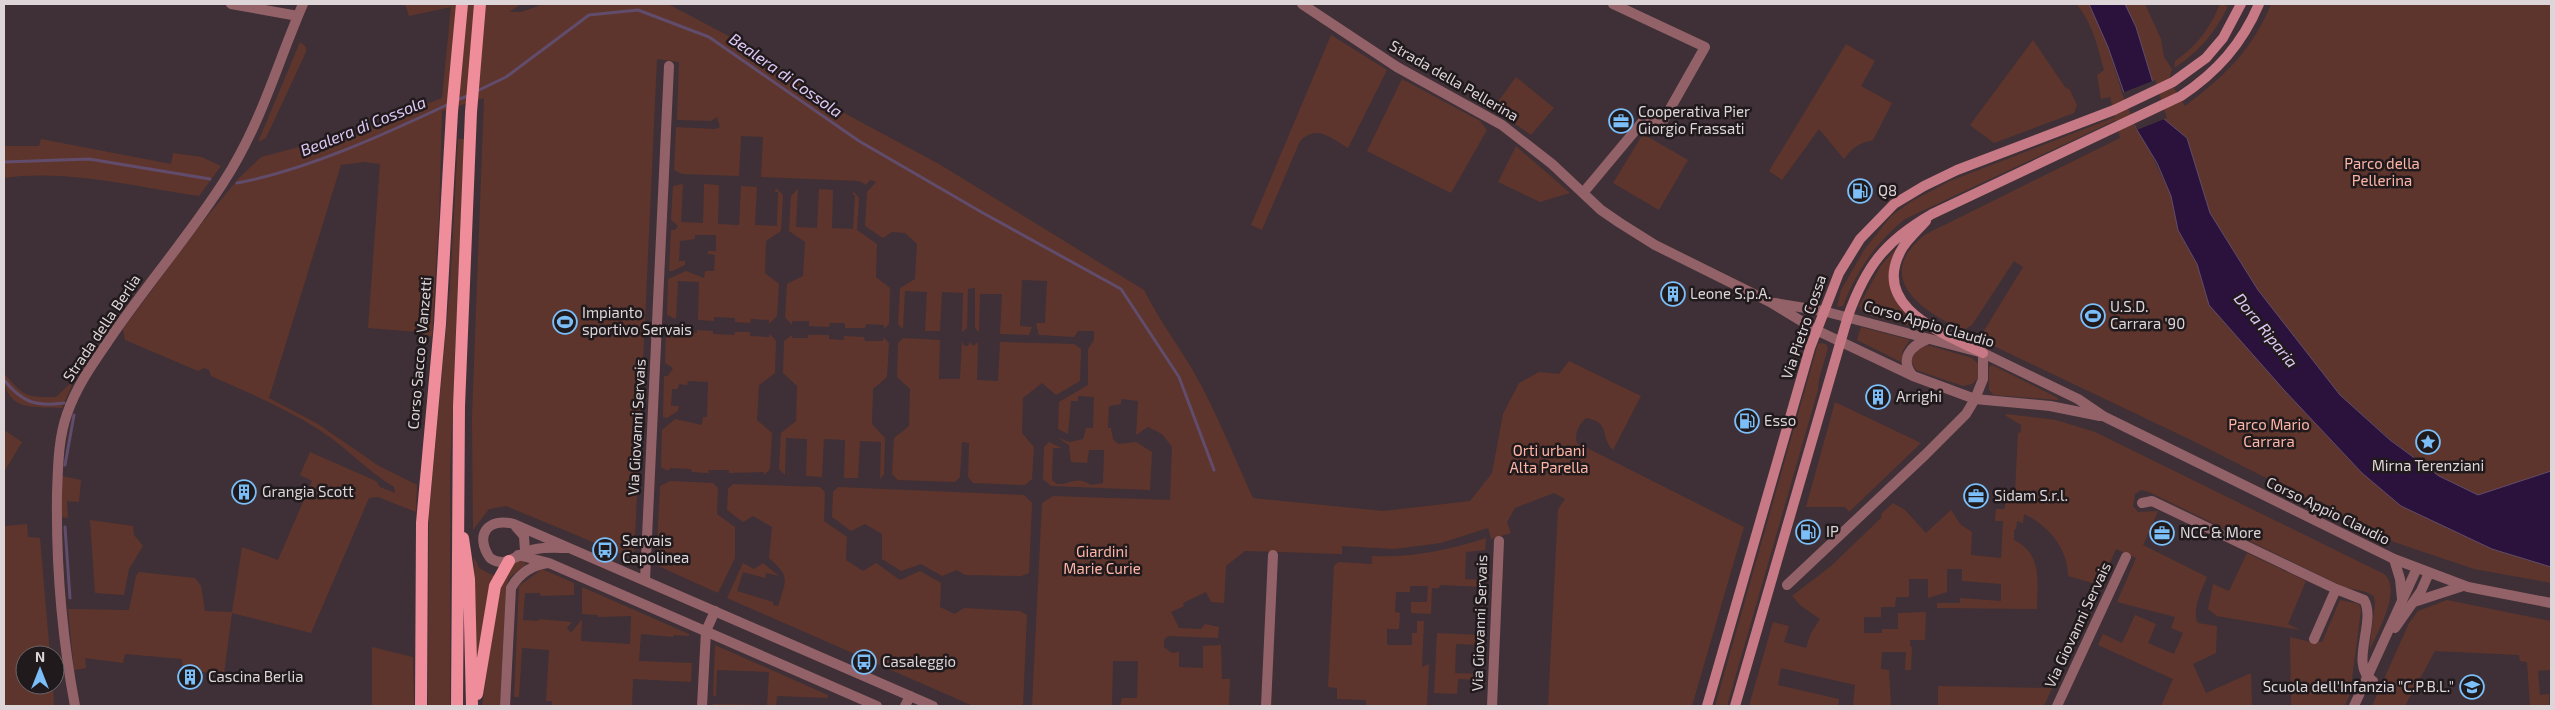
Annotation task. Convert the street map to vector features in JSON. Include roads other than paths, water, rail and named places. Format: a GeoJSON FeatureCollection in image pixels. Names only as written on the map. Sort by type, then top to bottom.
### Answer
{"type":"FeatureCollection","features":[{"type":"Feature","properties":{"kind":"main road","name":"Corso Sacco e Vanzetti"},"geometry":{"type":"LineString","coordinates":[[421,706],[422,523],[440,324],[452,112],[462,4]]}},
{"type":"Feature","properties":{"kind":"main road"},"geometry":{"type":"LineString","coordinates":[[456,706],[456,594],[459,506],[458,413],[471,112],[480,4]]}},
{"type":"Feature","properties":{"kind":"main road","name":"Via Pietro Cossa"},"geometry":{"type":"LineString","coordinates":[[1707,706],[1816,330],[1839,273],[1860,239],[1894,204],[1917,189],[1958,170],[2114,110],[2187,73],[2206,58],[2223,38],[2241,4]]}},
{"type":"Feature","properties":{"kind":"main road"},"geometry":{"type":"LineString","coordinates":[[1735,706],[1848,316],[1858,289],[1883,251],[1896,237],[1932,214],[2118,127],[2193,88],[2216,70],[2236,47],[2259,4]]}},
{"type":"Feature","properties":{"kind":"main road"},"geometry":{"type":"LineString","coordinates":[[1932,214],[1904,246],[1896,263],[1896,290],[1903,305],[1915,318],[1982,352]]}},
{"type":"Feature","properties":{"kind":"main road"},"geometry":{"type":"LineString","coordinates":[[459,506],[469,579],[473,706]]}},
{"type":"Feature","properties":{"kind":"main road"},"geometry":{"type":"LineString","coordinates":[[473,706],[495,586],[517,556]]}},
{"type":"Feature","properties":{"kind":"street"},"geometry":{"type":"LineString","coordinates":[[231,4],[298,16]]}},
{"type":"Feature","properties":{"kind":"street","name":"Strada della Berlia"},"geometry":{"type":"LineString","coordinates":[[75,706],[66,655],[57,527],[58,461],[66,414],[88,370],[135,302],[200,216],[239,158],[254,131],[304,4]]}},
{"type":"Feature","properties":{"kind":"street","name":"Strada della Pellerina"},"geometry":{"type":"LineString","coordinates":[[1302,4],[1428,86],[1502,125],[1552,164],[1601,210],[1654,245],[1770,302],[1816,330]]}},
{"type":"Feature","properties":{"kind":"street"},"geometry":{"type":"LineString","coordinates":[[1583,193],[1644,120],[1662,123],[1705,47],[1613,4]]}},
{"type":"Feature","properties":{"kind":"street","name":"Via Giovanni Servais"},"geometry":{"type":"LineString","coordinates":[[645,580],[669,66]]}},
{"type":"Feature","properties":{"kind":"street","name":"Strada della Pellerina"},"geometry":{"type":"LineString","coordinates":[[1770,302],[1823,311]]}},
{"type":"Feature","properties":{"kind":"street","name":"Corso Appio Claudio"},"geometry":{"type":"LineString","coordinates":[[1823,311],[1982,352],[2078,399],[2103,416],[2394,560],[2463,586],[2551,603]]}},
{"type":"Feature","properties":{"kind":"street","name":"Corso Appio Claudio"},"geometry":{"type":"LineString","coordinates":[[1816,330],[1913,376],[1975,399],[2050,406],[2103,416]]}},
{"type":"Feature","properties":{"kind":"street"},"geometry":{"type":"LineString","coordinates":[[1913,376],[1906,362],[1907,353],[1916,343],[1928,339]]}},
{"type":"Feature","properties":{"kind":"street"},"geometry":{"type":"LineString","coordinates":[[1787,585],[1932,449],[1966,414],[1984,379],[1982,352]]}},
{"type":"Feature","properties":{"kind":"street"},"geometry":{"type":"LineString","coordinates":[[2142,503],[2152,501],[2336,589],[2364,600],[2367,605],[2362,664],[2370,679]]}},
{"type":"Feature","properties":{"kind":"street"},"geometry":{"type":"LineString","coordinates":[[568,548],[517,556],[501,562],[490,558],[483,540],[486,529],[491,524],[498,522],[514,524],[933,706]]}},
{"type":"Feature","properties":{"kind":"street"},"geometry":{"type":"LineString","coordinates":[[514,524],[524,536],[517,556]]}},
{"type":"Feature","properties":{"kind":"street","name":"Via Giovanni Servais"},"geometry":{"type":"LineString","coordinates":[[1492,706],[1499,541]]}},
{"type":"Feature","properties":{"kind":"street"},"geometry":{"type":"LineString","coordinates":[[1266,706],[1273,555]]}},
{"type":"Feature","properties":{"kind":"street"},"geometry":{"type":"LineString","coordinates":[[517,556],[549,563],[877,706]]}},
{"type":"Feature","properties":{"kind":"street","name":"Via Giovanni Servais"},"geometry":{"type":"LineString","coordinates":[[2057,706],[2126,557]]}},
{"type":"Feature","properties":{"kind":"street"},"geometry":{"type":"LineString","coordinates":[[2394,560],[2400,579],[2402,600]]}},
{"type":"Feature","properties":{"kind":"street"},"geometry":{"type":"LineString","coordinates":[[505,706],[512,588],[516,579],[534,566],[549,563]]}},
{"type":"Feature","properties":{"kind":"street"},"geometry":{"type":"LineString","coordinates":[[2361,706],[2402,600],[2417,568]]}},
{"type":"Feature","properties":{"kind":"street"},"geometry":{"type":"LineString","coordinates":[[2354,706],[2370,679],[2399,621],[2414,602],[2430,573]]}},
{"type":"Feature","properties":{"kind":"street"},"geometry":{"type":"LineString","coordinates":[[2414,602],[2463,586]]}},
{"type":"Feature","properties":{"kind":"street"},"geometry":{"type":"LineString","coordinates":[[2314,639],[2336,589]]}},
{"type":"Feature","properties":{"kind":"street"},"geometry":{"type":"LineString","coordinates":[[702,706],[706,631],[715,612]]}},
{"type":"Feature","properties":{"kind":"street"},"geometry":{"type":"LineString","coordinates":[[905,706],[910,696]]}},
{"type":"Feature","properties":{"kind":"water","name":"Dora Riparia"},"geometry":{"type":"Polygon","coordinates":[[[2089,4],[2125,4],[2136,27],[2164,119],[2187,138],[2210,213],[2258,290],[2340,395],[2390,440],[2439,476],[2478,495],[2551,471],[2551,567],[2492,549],[2401,506],[2362,473],[2284,390],[2209,305],[2197,264],[2178,230],[2171,196],[2157,163],[2137,130],[2108,47],[2089,4]]]}},
{"type":"Feature","properties":{"kind":"waterway","name":"Bealera di Cossola"},"geometry":{"type":"LineString","coordinates":[[475,92],[506,77],[589,15],[638,10],[709,37],[859,141],[983,213],[1121,289],[1179,377],[1214,470]]}},
{"type":"Feature","properties":{"kind":"waterway","name":"Bealera di Cossola"},"geometry":{"type":"LineString","coordinates":[[457,100],[470,95]]}},
{"type":"Feature","properties":{"kind":"waterway","name":"Bealera di Cossola"},"geometry":{"type":"LineString","coordinates":[[237,183],[291,169],[345,150],[449,104]]}},
{"type":"Feature","properties":{"kind":"waterway","name":"Bealera di Cossola"},"geometry":{"type":"LineString","coordinates":[[4,162],[89,159],[210,179]]}},
{"type":"Feature","properties":{"kind":"waterway"},"geometry":{"type":"LineString","coordinates":[[4,380],[23,398],[30,401],[45,404],[64,403]]}},
{"type":"Feature","properties":{"kind":"waterway"},"geometry":{"type":"LineString","coordinates":[[65,465],[74,415]]}},
{"type":"Feature","properties":{"kind":"waterway"},"geometry":{"type":"LineString","coordinates":[[65,527],[70,598]]}},
{"type":"Feature","properties":{"kind":"place","name":"Cooperativa Pier Giorgio Frassati"},"geometry":{"type":"Point","coordinates":[1621,121]}},
{"type":"Feature","properties":{"kind":"place","name":"Q8"},"geometry":{"type":"Point","coordinates":[1860,191]}},
{"type":"Feature","properties":{"kind":"place","name":"Leone S.p.A."},"geometry":{"type":"Point","coordinates":[1673,294]}},
{"type":"Feature","properties":{"kind":"place","name":"U.S.D. Carrara '90"},"geometry":{"type":"Point","coordinates":[2093,316]}},
{"type":"Feature","properties":{"kind":"place","name":"Impianto sportivo Servais"},"geometry":{"type":"Point","coordinates":[565,322]}},
{"type":"Feature","properties":{"kind":"place","name":"Arrighi"},"geometry":{"type":"Point","coordinates":[1878,397]}},
{"type":"Feature","properties":{"kind":"place","name":"Esso"},"geometry":{"type":"Point","coordinates":[1747,421]}},
{"type":"Feature","properties":{"kind":"place","name":"Mirna Terenziani"},"geometry":{"type":"Point","coordinates":[2428,442]}},
{"type":"Feature","properties":{"kind":"place","name":"Grangia Scott"},"geometry":{"type":"Point","coordinates":[244,492]}},
{"type":"Feature","properties":{"kind":"place","name":"Sidam S.r.l."},"geometry":{"type":"Point","coordinates":[1976,496]}},
{"type":"Feature","properties":{"kind":"place","name":"IP"},"geometry":{"type":"Point","coordinates":[1808,532]}},
{"type":"Feature","properties":{"kind":"place","name":"NCC & More"},"geometry":{"type":"Point","coordinates":[2162,533]}},
{"type":"Feature","properties":{"kind":"place","name":"Servais Capolinea"},"geometry":{"type":"Point","coordinates":[605,550]}},
{"type":"Feature","properties":{"kind":"place","name":"Casaleggio"},"geometry":{"type":"Point","coordinates":[864,662]}},
{"type":"Feature","properties":{"kind":"place","name":"Cascina Berlia"},"geometry":{"type":"Point","coordinates":[190,677]}},
{"type":"Feature","properties":{"kind":"place","name":"Scuola dell'Infanzia \"C.P.B.L.\""},"geometry":{"type":"Point","coordinates":[2472,687]}},
{"type":"Feature","properties":{"kind":"park label","name":"Parco della Pellerina"},"geometry":{"type":"Point","coordinates":[2382,172]}},
{"type":"Feature","properties":{"kind":"park label","name":"Parco Mario Carrara"},"geometry":{"type":"Point","coordinates":[2269,434]}},
{"type":"Feature","properties":{"kind":"park label","name":"Orti urbani Alta Parella"},"geometry":{"type":"Point","coordinates":[1549,460]}},
{"type":"Feature","properties":{"kind":"park label","name":"Giardini Marie Curie"},"geometry":{"type":"Point","coordinates":[1102,560]}}]}
